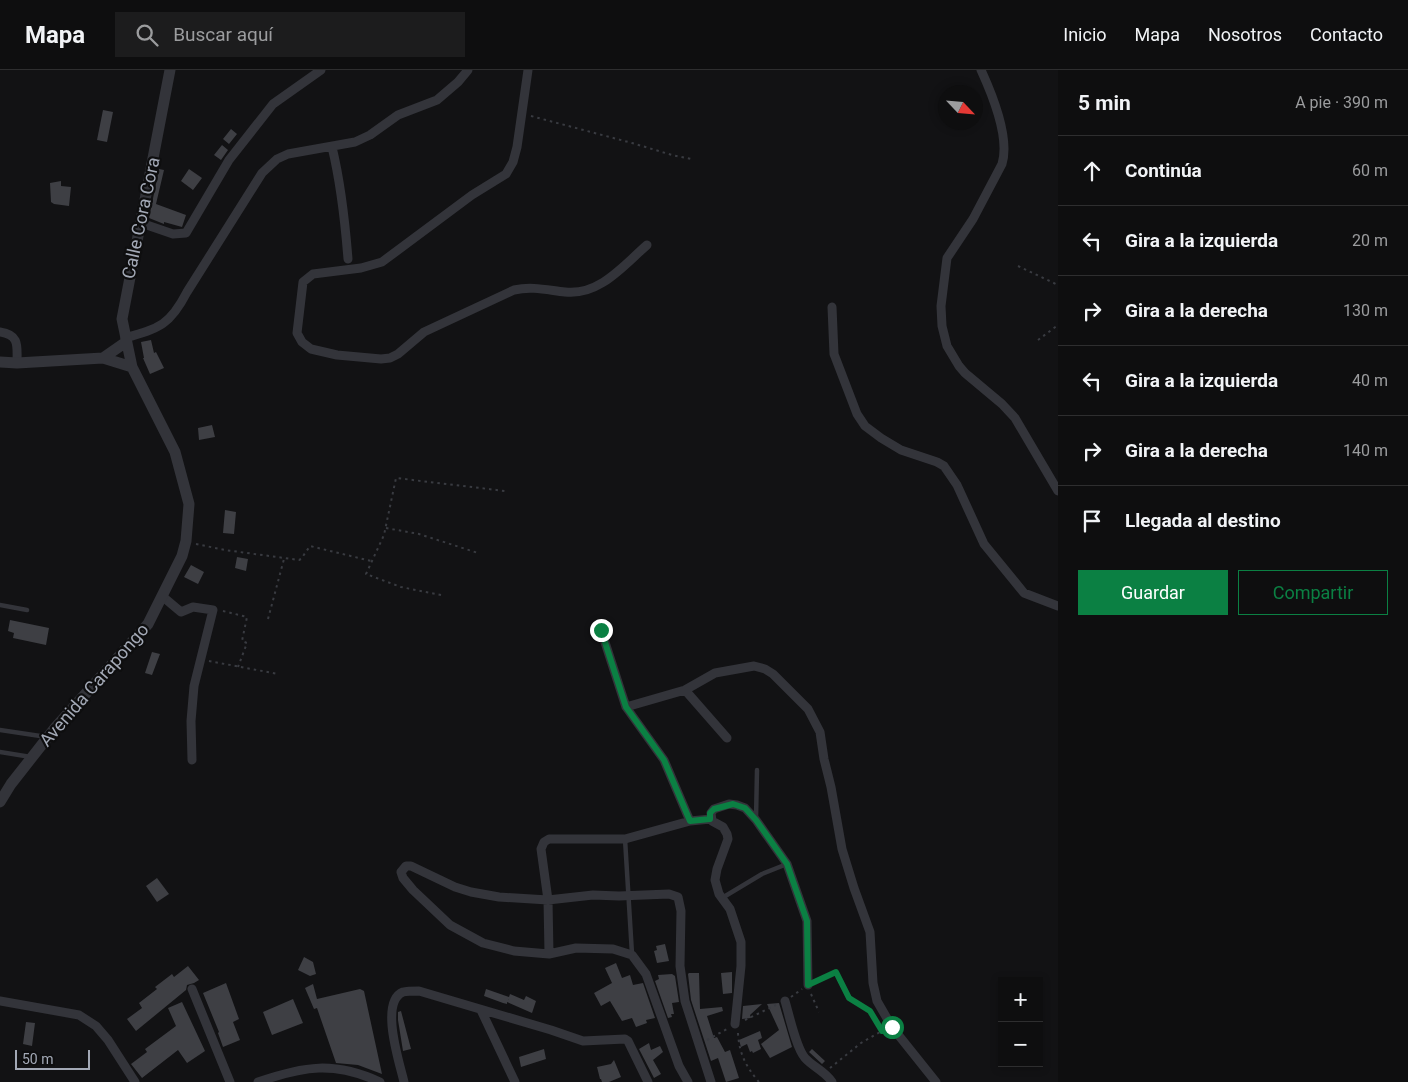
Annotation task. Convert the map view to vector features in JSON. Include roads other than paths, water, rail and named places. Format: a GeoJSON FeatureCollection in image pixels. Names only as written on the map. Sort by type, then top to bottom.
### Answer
{"type":"FeatureCollection","features":[{"type":"Feature","properties":{"kind":"street","name":"Calle Cora Cora"},"geometry":{"type":"LineString","coordinates":[[132,367],[125,340],[122,319],[123,306],[170,70]]}},
{"type":"Feature","properties":{"kind":"street"},"geometry":{"type":"LineString","coordinates":[[141,223],[173,234],[186,233],[229,160],[273,104],[321,70]]}},
{"type":"Feature","properties":{"kind":"street"},"geometry":{"type":"LineString","coordinates":[[103,358],[125,340],[168,321],[177,312],[187,292],[262,173],[277,159],[288,154],[355,142],[370,135],[398,116],[437,100],[458,82],[468,70]]}},
{"type":"Feature","properties":{"kind":"street"},"geometry":{"type":"LineString","coordinates":[[528,70],[515,154],[506,174],[472,195],[382,262],[361,268],[313,274],[307,278],[303,282],[297,333],[302,342],[311,349],[337,355],[381,359],[390,358],[398,354],[424,332],[514,290],[535,288],[566,292],[592,289],[608,280],[647,245]]}},
{"type":"Feature","properties":{"kind":"street"},"geometry":{"type":"LineString","coordinates":[[981,70],[993,96],[1002,135],[1004,156],[1002,164],[973,219],[947,258],[941,306],[942,326],[947,346],[959,366],[964,373],[1002,404],[1015,418],[1058,491]]}},
{"type":"Feature","properties":{"kind":"street"},"geometry":{"type":"LineString","coordinates":[[332,147],[340,177],[348,260]]}},
{"type":"Feature","properties":{"kind":"street"},"geometry":{"type":"LineString","coordinates":[[832,307],[834,354],[856,414],[865,426],[901,450],[944,466],[957,485],[984,544],[1024,593],[1058,606]]}},
{"type":"Feature","properties":{"kind":"street"},"geometry":{"type":"LineString","coordinates":[[0,332],[9,334],[15,341],[17,363]]}},
{"type":"Feature","properties":{"kind":"street"},"geometry":{"type":"LineString","coordinates":[[0,362],[17,363],[103,358],[132,367]]}},
{"type":"Feature","properties":{"kind":"street","name":"Avenida Carapongo"},"geometry":{"type":"LineString","coordinates":[[0,802],[11,784],[48,738],[148,624],[182,556],[186,541],[189,504],[175,452],[132,367]]}},
{"type":"Feature","properties":{"kind":"street"},"geometry":{"type":"LineString","coordinates":[[162,596],[181,612],[193,606],[213,610],[194,686],[192,760]]}},
{"type":"Feature","properties":{"kind":"street"},"geometry":{"type":"LineString","coordinates":[[601,630],[626,707],[664,760],[690,821]]}},
{"type":"Feature","properties":{"kind":"street"},"geometry":{"type":"LineString","coordinates":[[626,707],[685,690],[715,673],[748,666],[761,667],[769,671],[802,702],[813,716],[820,732],[842,848],[870,932],[874,993],[880,1008],[892,1027],[936,1082]]}},
{"type":"Feature","properties":{"kind":"street"},"geometry":{"type":"LineString","coordinates":[[685,690],[727,738]]}},
{"type":"Feature","properties":{"kind":"street"},"geometry":{"type":"LineString","coordinates":[[740,1022],[741,942],[730,910],[716,885],[716,874],[727,843],[727,834],[723,827],[710,819],[710,813],[714,809],[733,804],[745,808],[756,820],[787,864],[807,921],[808,985]]}},
{"type":"Feature","properties":{"kind":"street"},"geometry":{"type":"LineString","coordinates":[[549,954],[548,900],[542,849],[542,844],[546,840],[625,838],[690,821],[710,819]]}},
{"type":"Feature","properties":{"kind":"street"},"geometry":{"type":"LineString","coordinates":[[688,1082],[679,1066],[646,974],[632,955],[613,949],[576,948],[549,954],[504,949],[483,943],[467,936],[450,925],[426,904],[403,878],[401,872],[404,867],[411,866],[455,887],[499,897],[548,900],[593,894],[629,896],[669,894],[678,897],[681,911],[680,966],[685,1001],[711,1082]]}},
{"type":"Feature","properties":{"kind":"street"},"geometry":{"type":"LineString","coordinates":[[192,989],[230,1082]]}},
{"type":"Feature","properties":{"kind":"street"},"geometry":{"type":"LineString","coordinates":[[404,1082],[392,1029],[391,1013],[396,999],[402,992],[419,991],[583,1041],[625,1039],[628,1041],[648,1082]]}},
{"type":"Feature","properties":{"kind":"street"},"geometry":{"type":"LineString","coordinates":[[0,1001],[79,1015],[96,1026],[108,1040],[135,1082]]}},
{"type":"Feature","properties":{"kind":"street"},"geometry":{"type":"LineString","coordinates":[[785,1001],[804,1058],[824,1072],[832,1082]]}},
{"type":"Feature","properties":{"kind":"street"},"geometry":{"type":"LineString","coordinates":[[481,1010],[515,1082]]}},
{"type":"Feature","properties":{"kind":"street"},"geometry":{"type":"LineString","coordinates":[[258,1082],[287,1072],[318,1068],[347,1070],[380,1082]]}},
{"type":"Feature","properties":{"kind":"street"},"geometry":{"type":"LineString","coordinates":[[287,1072],[290,1082]]}},
{"type":"Feature","properties":{"kind":"lane"},"geometry":{"type":"LineString","coordinates":[[0,605],[27,610]]}},
{"type":"Feature","properties":{"kind":"lane"},"geometry":{"type":"LineString","coordinates":[[0,730],[48,738]]}},
{"type":"Feature","properties":{"kind":"lane"},"geometry":{"type":"LineString","coordinates":[[0,752],[33,757]]}},
{"type":"Feature","properties":{"kind":"lane"},"geometry":{"type":"LineString","coordinates":[[756,770],[756,820]]}},
{"type":"Feature","properties":{"kind":"lane"},"geometry":{"type":"LineString","coordinates":[[625,838],[632,955]]}},
{"type":"Feature","properties":{"kind":"lane"},"geometry":{"type":"LineString","coordinates":[[722,898],[762,874],[787,864]]}}]}
